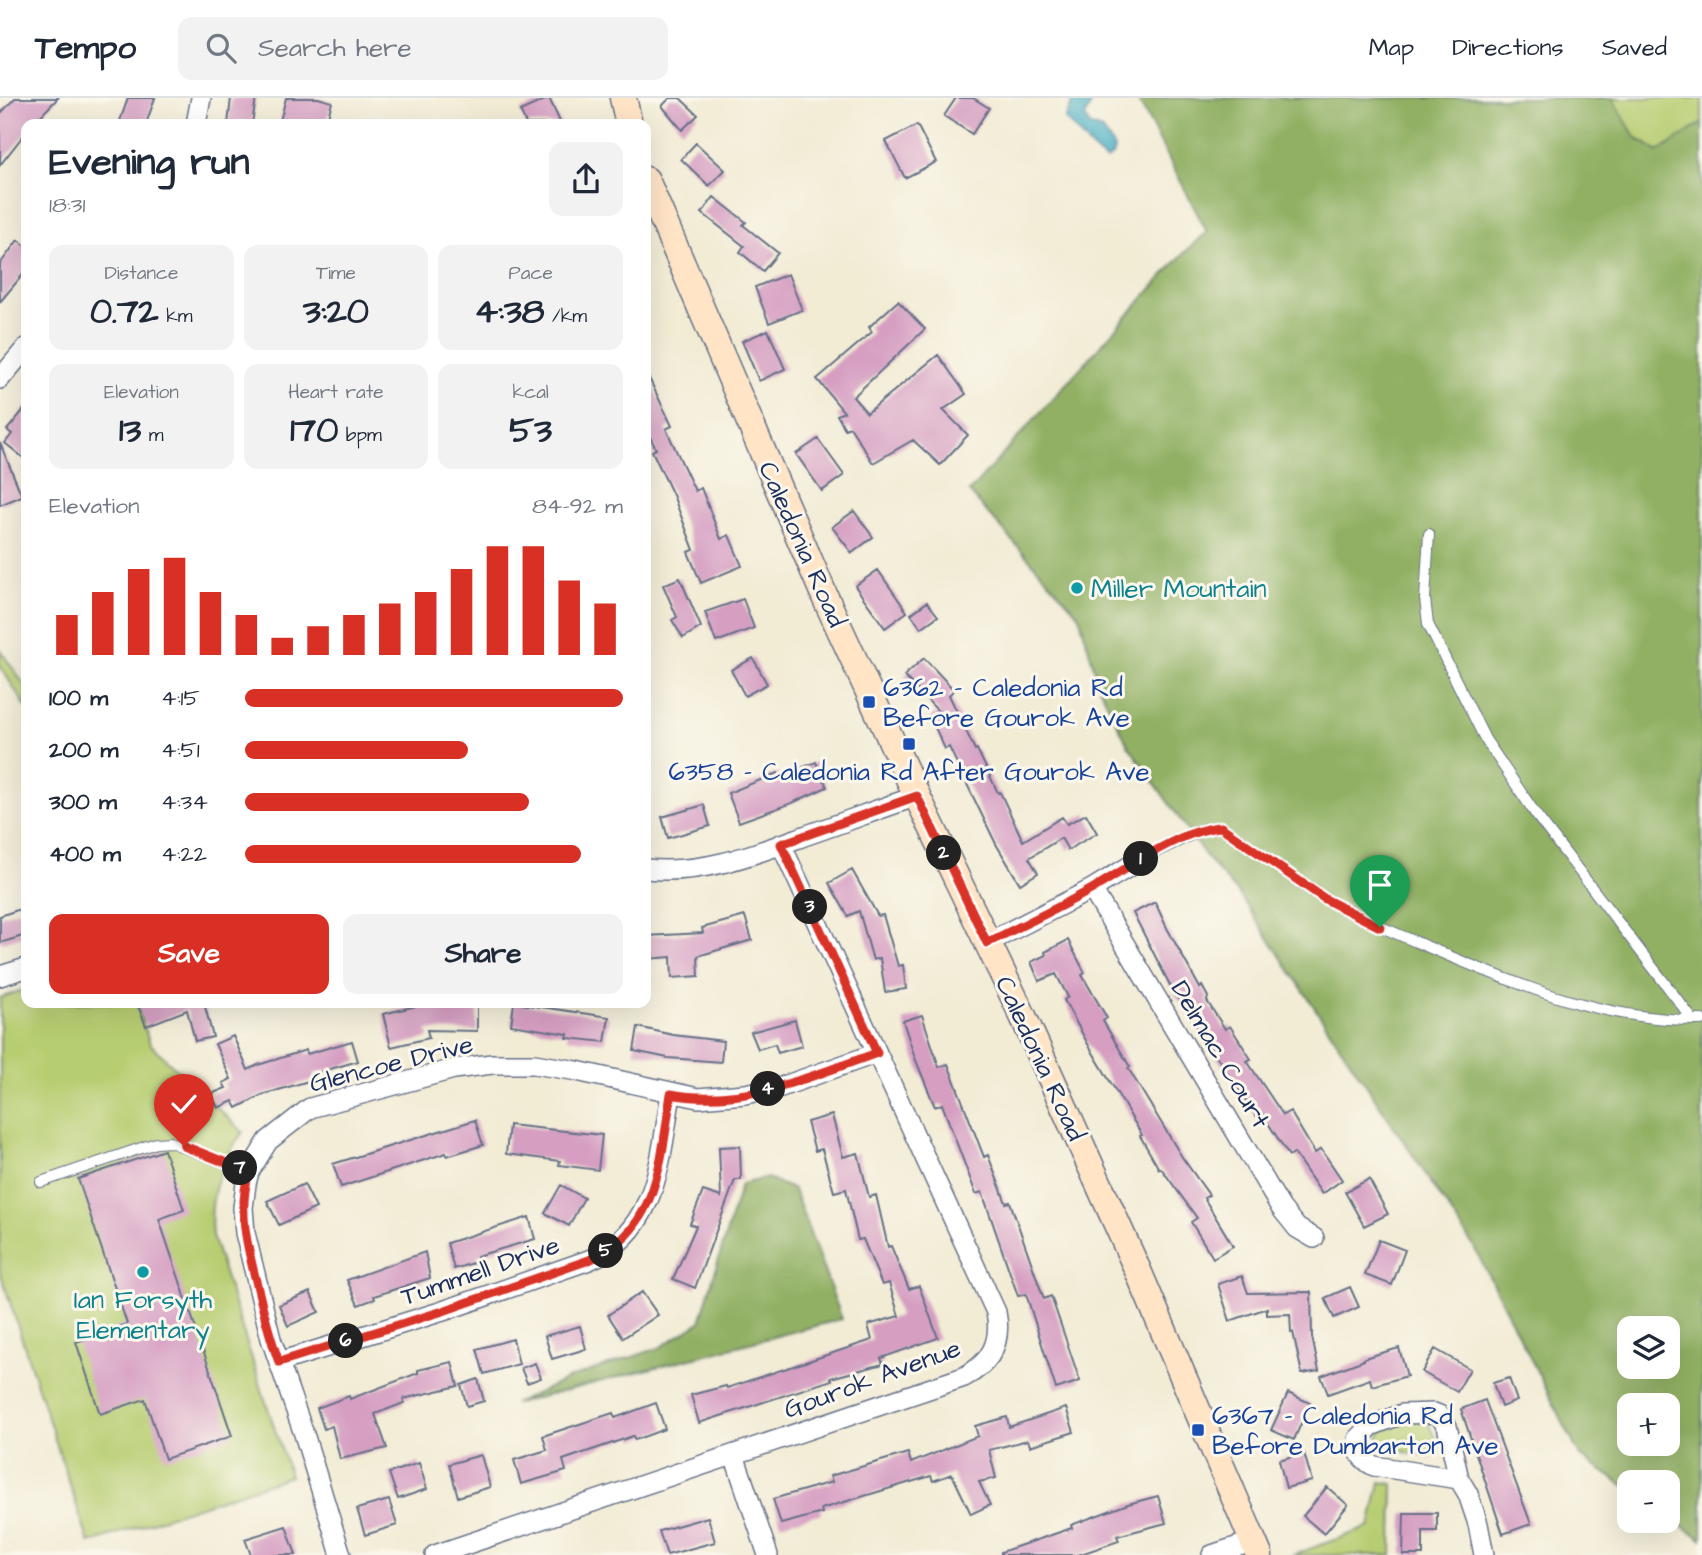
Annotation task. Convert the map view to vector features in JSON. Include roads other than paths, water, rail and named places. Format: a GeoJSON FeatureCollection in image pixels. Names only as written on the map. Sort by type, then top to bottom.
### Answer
{"type":"FeatureCollection","features":[{"type":"Feature","properties":{"kind":"street"},"geometry":{"type":"LineString","coordinates":[[197,119],[201,98]]}},
{"type":"Feature","properties":{"kind":"street"},"geometry":{"type":"LineString","coordinates":[[623,98],[628,119]]}},
{"type":"Feature","properties":{"kind":"street","name":"Caledonia Road"},"geometry":{"type":"LineString","coordinates":[[651,192],[825,597],[1023,1016],[1139,1273],[1257,1548]]}},
{"type":"Feature","properties":{"kind":"street"},"geometry":{"type":"LineString","coordinates":[[0,379],[21,354]]}},
{"type":"Feature","properties":{"kind":"street"},"geometry":{"type":"LineString","coordinates":[[651,869],[701,868],[762,852],[917,796]]}},
{"type":"Feature","properties":{"kind":"street","name":"Gourok Avenue"},"geometry":{"type":"LineString","coordinates":[[435,1555],[964,1377],[976,1371],[994,1351],[998,1338],[996,1312],[781,844]]}},
{"type":"Feature","properties":{"kind":"street"},"geometry":{"type":"LineString","coordinates":[[987,943],[1092,889],[1145,857]]}},
{"type":"Feature","properties":{"kind":"street","name":"Delmac Court"},"geometry":{"type":"LineString","coordinates":[[1092,889],[1281,1208],[1297,1228],[1314,1238]]}},
{"type":"Feature","properties":{"kind":"street"},"geometry":{"type":"LineString","coordinates":[[0,976],[21,970]]}},
{"type":"Feature","properties":{"kind":"street","name":"Glencoe Drive"},"geometry":{"type":"LineString","coordinates":[[341,1555],[271,1339],[245,1233],[243,1208],[249,1172],[268,1141],[310,1108],[454,1069],[492,1064],[534,1065],[572,1070],[671,1094],[709,1098],[770,1089],[877,1053]]}},
{"type":"Feature","properties":{"kind":"street","name":"Tummell Drive"},"geometry":{"type":"LineString","coordinates":[[279,1362],[456,1306],[606,1252],[636,1223],[651,1198],[671,1094]]}},
{"type":"Feature","properties":{"kind":"street"},"geometry":{"type":"LineString","coordinates":[[1459,1479],[1374,1466],[1363,1460],[1358,1449],[1358,1439],[1363,1432],[1379,1422],[1402,1414],[1434,1413],[1447,1426],[1459,1479],[1473,1508],[1484,1555]]}},
{"type":"Feature","properties":{"kind":"street"},"geometry":{"type":"LineString","coordinates":[[734,1455],[768,1555]]}},
{"type":"Feature","properties":{"kind":"street"},"geometry":{"type":"LineString","coordinates":[[1212,1555],[1257,1548]]}},
{"type":"Feature","properties":{"kind":"lane"},"geometry":{"type":"LineString","coordinates":[[1429,534],[1424,599],[1428,624],[1485,739],[1537,816],[1697,1020]]}},
{"type":"Feature","properties":{"kind":"lane"},"geometry":{"type":"LineString","coordinates":[[1145,857],[1205,828],[1221,827],[1325,899],[1380,927],[1509,981],[1566,1001],[1654,1019],[1697,1020]]}},
{"type":"Feature","properties":{"kind":"lane"},"geometry":{"type":"LineString","coordinates":[[41,1182],[156,1143],[170,1142],[249,1172]]}},
{"type":"Feature","properties":{"kind":"water"},"geometry":{"type":"Polygon","coordinates":[[[1074,98],[1094,98],[1085,116],[1090,126],[1103,130],[1114,148],[1113,155],[1106,160],[1065,119],[1074,98]]]}},
{"type":"Feature","properties":{"kind":"place","name":"Miller Mountain"},"geometry":{"type":"Point","coordinates":[1077,588]}},
{"type":"Feature","properties":{"kind":"place","name":"6362 - Caledonia Rd Before Gourok Ave"},"geometry":{"type":"Point","coordinates":[869,702]}},
{"type":"Feature","properties":{"kind":"place","name":"6358 - Caledonia Rd After Gourok Ave"},"geometry":{"type":"Point","coordinates":[909,744]}},
{"type":"Feature","properties":{"kind":"place","name":"Ian Forsyth Elementary"},"geometry":{"type":"Point","coordinates":[143,1272]}},
{"type":"Feature","properties":{"kind":"place","name":"6367 - Caledonia Rd Before Dumbarton Ave"},"geometry":{"type":"Point","coordinates":[1198,1430]}}]}
